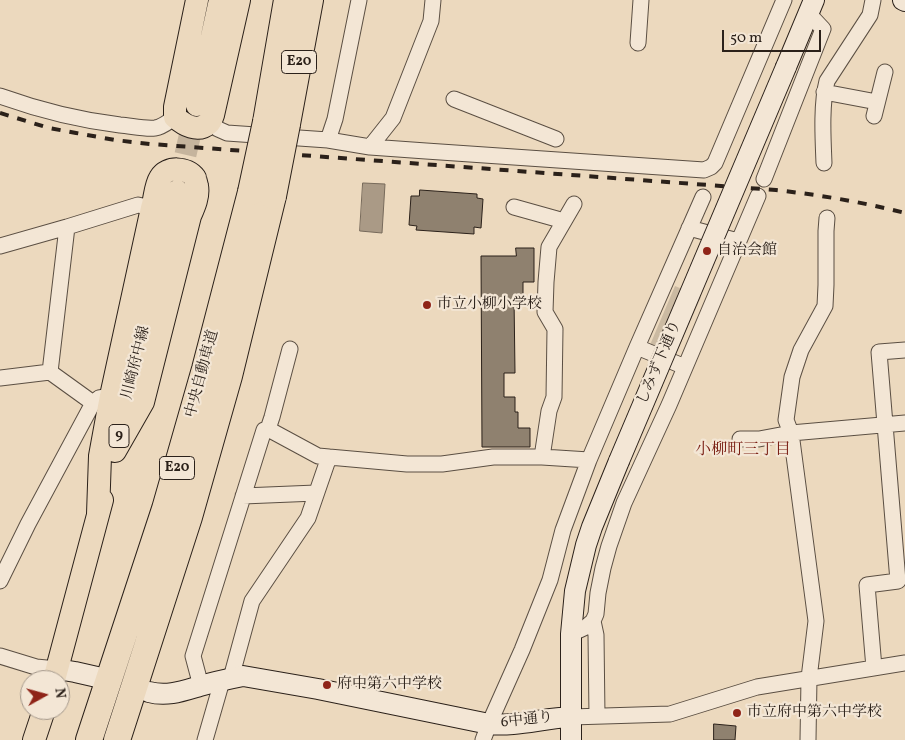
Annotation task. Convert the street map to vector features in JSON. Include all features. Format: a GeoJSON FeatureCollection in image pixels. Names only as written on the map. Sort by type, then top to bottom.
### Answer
{"type":"FeatureCollection","features":[{"type":"Feature","properties":{"kind":"highway","name":"中央自動車道"},"geometry":{"type":"LineString","coordinates":[[277,123],[287,0]]}},
{"type":"Feature","properties":{"kind":"highway","name":"中央自動車道"},"geometry":{"type":"LineString","coordinates":[[117,740],[192,508],[229,376],[262,194],[277,123],[310,0]]}},
{"type":"Feature","properties":{"kind":"highway","name":"中央自動車道"},"geometry":{"type":"LineString","coordinates":[[89,740],[168,500],[206,369],[262,194]]}},
{"type":"Feature","properties":{"kind":"main road"},"geometry":{"type":"LineString","coordinates":[[197,0],[175,107],[175,117],[190,127],[200,127],[208,123],[204,112],[220,0]]}},
{"type":"Feature","properties":{"kind":"main road"},"geometry":{"type":"LineString","coordinates":[[204,112],[213,115],[239,0]]}},
{"type":"Feature","properties":{"kind":"main road"},"geometry":{"type":"LineString","coordinates":[[98,514],[102,400],[159,179],[164,173],[180,170],[195,178],[196,198],[144,402],[115,452]]}},
{"type":"Feature","properties":{"kind":"main road","name":"川崎府中線"},"geometry":{"type":"LineString","coordinates":[[57,670],[137,365],[178,191]]}},
{"type":"Feature","properties":{"kind":"main road"},"geometry":{"type":"LineString","coordinates":[[34,740],[41,720]]}},
{"type":"Feature","properties":{"kind":"street"},"geometry":{"type":"LineString","coordinates":[[328,140],[335,120],[359,0]]}},
{"type":"Feature","properties":{"kind":"street"},"geometry":{"type":"LineString","coordinates":[[370,147],[393,118],[431,21],[433,0]]}},
{"type":"Feature","properties":{"kind":"street"},"geometry":{"type":"LineString","coordinates":[[638,43],[640,0]]}},
{"type":"Feature","properties":{"kind":"street"},"geometry":{"type":"LineString","coordinates":[[204,112],[218,129],[227,133],[328,140],[370,147],[704,170],[715,163],[784,0]]}},
{"type":"Feature","properties":{"kind":"street"},"geometry":{"type":"LineString","coordinates":[[824,163],[824,92],[827,81],[870,15],[873,0]]}},
{"type":"Feature","properties":{"kind":"street"},"geometry":{"type":"LineString","coordinates":[[764,179],[823,30],[811,6]]}},
{"type":"Feature","properties":{"kind":"street","name":"しみず下通り"},"geometry":{"type":"LineString","coordinates":[[571,740],[571,634],[576,591],[586,545],[619,461],[811,6]]}},
{"type":"Feature","properties":{"kind":"street"},"geometry":{"type":"LineString","coordinates":[[824,92],[876,109],[885,72]]}},
{"type":"Feature","properties":{"kind":"street"},"geometry":{"type":"LineString","coordinates":[[0,96],[56,114],[123,125],[156,128],[175,117]]}},
{"type":"Feature","properties":{"kind":"street"},"geometry":{"type":"LineString","coordinates":[[454,99],[556,139]]}},
{"type":"Feature","properties":{"kind":"street"},"geometry":{"type":"LineString","coordinates":[[571,634],[586,626],[596,614],[603,568],[624,503],[758,196]]}},
{"type":"Feature","properties":{"kind":"street"},"geometry":{"type":"LineString","coordinates":[[486,732],[545,594],[563,530],[589,460],[703,197]]}},
{"type":"Feature","properties":{"kind":"street"},"geometry":{"type":"LineString","coordinates":[[542,457],[549,412],[554,397],[554,329],[545,312],[549,248],[574,204]]}},
{"type":"Feature","properties":{"kind":"street"},"geometry":{"type":"LineString","coordinates":[[0,246],[138,205],[152,208]]}},
{"type":"Feature","properties":{"kind":"street"},"geometry":{"type":"LineString","coordinates":[[514,207],[564,222]]}},
{"type":"Feature","properties":{"kind":"street"},"geometry":{"type":"LineString","coordinates":[[808,740],[810,678],[816,621],[791,434],[786,420],[792,377],[801,350],[825,306],[827,218]]}},
{"type":"Feature","properties":{"kind":"street"},"geometry":{"type":"LineString","coordinates":[[50,372],[67,227]]}},
{"type":"Feature","properties":{"kind":"street"},"geometry":{"type":"LineString","coordinates":[[689,228],[738,241]]}},
{"type":"Feature","properties":{"kind":"street"},"geometry":{"type":"LineString","coordinates":[[637,347],[684,367]]}},
{"type":"Feature","properties":{"kind":"street"},"geometry":{"type":"LineString","coordinates":[[201,686],[193,656],[264,430],[268,429],[272,417],[290,349]]}},
{"type":"Feature","properties":{"kind":"street"},"geometry":{"type":"LineString","coordinates":[[874,668],[867,585],[898,581],[879,352],[905,350]]}},
{"type":"Feature","properties":{"kind":"street"},"geometry":{"type":"LineString","coordinates":[[0,378],[50,372],[102,400],[33,516],[0,581]]}},
{"type":"Feature","properties":{"kind":"street"},"geometry":{"type":"LineString","coordinates":[[740,439],[759,439],[791,434],[905,424]]}},
{"type":"Feature","properties":{"kind":"street"},"geometry":{"type":"LineString","coordinates":[[268,429],[318,456],[407,464],[442,464],[493,457],[542,457],[589,460]]}},
{"type":"Feature","properties":{"kind":"street"},"geometry":{"type":"LineString","coordinates":[[205,740],[252,602],[308,518],[329,457]]}},
{"type":"Feature","properties":{"kind":"street"},"geometry":{"type":"LineString","coordinates":[[243,496],[316,493]]}},
{"type":"Feature","properties":{"kind":"street"},"geometry":{"type":"LineString","coordinates":[[592,621],[596,635],[597,716]]}},
{"type":"Feature","properties":{"kind":"street"},"geometry":{"type":"LineString","coordinates":[[0,656],[44,670]]}},
{"type":"Feature","properties":{"kind":"street","name":"6中通り"},"geometry":{"type":"LineString","coordinates":[[149,692],[164,695],[174,694],[243,676],[318,689],[486,732],[502,725],[555,718],[670,714],[756,687],[905,664]]}},
{"type":"Feature","properties":{"kind":"street"},"geometry":{"type":"LineString","coordinates":[[70,673],[75,672],[97,677]]}},
{"type":"Feature","properties":{"kind":"shaded area"},"geometry":{"type":"Polygon","coordinates":[[[363,183],[385,184],[382,233],[360,231],[363,183]]]}},
{"type":"Feature","properties":{"kind":"shaded area"},"geometry":{"type":"Polygon","coordinates":[[[675,286],[701,297],[672,363],[647,352],[675,286]]]}},
{"type":"Feature","properties":{"kind":"building"},"geometry":{"type":"Polygon","coordinates":[[[420,190],[477,194],[477,198],[483,199],[481,228],[474,227],[474,234],[416,230],[417,226],[409,225],[411,196],[419,196],[420,190]]]}},
{"type":"Feature","properties":{"kind":"building"},"geometry":{"type":"Polygon","coordinates":[[[516,248],[534,248],[534,282],[523,282],[523,297],[514,297],[515,373],[504,373],[504,397],[515,397],[515,412],[518,412],[518,428],[530,428],[530,447],[482,447],[481,256],[516,256],[516,248]]]}},
{"type":"Feature","properties":{"kind":"building"},"geometry":{"type":"Polygon","coordinates":[[[714,724],[736,726],[735,740],[714,740],[714,724]]]}},
{"type":"Feature","properties":{"kind":"tunnel"},"geometry":{"type":"LineString","coordinates":[[178,187],[196,109]]}},
{"type":"Feature","properties":{"kind":"railway"},"geometry":{"type":"LineString","coordinates":[[0,113],[49,128],[115,140],[150,144],[776,190],[841,199],[905,213]]}},
{"type":"Feature","properties":{"kind":"place","name":"自治会館"},"geometry":{"type":"Point","coordinates":[707,251]}},
{"type":"Feature","properties":{"kind":"place","name":"市立小柳小学校"},"geometry":{"type":"Point","coordinates":[427,305]}},
{"type":"Feature","properties":{"kind":"place","name":"府中第六中学校"},"geometry":{"type":"Point","coordinates":[327,685]}},
{"type":"Feature","properties":{"kind":"place","name":"市立府中第六中学校"},"geometry":{"type":"Point","coordinates":[737,713]}},
{"type":"Feature","properties":{"kind":"district","name":"小柳町三丁目"},"geometry":{"type":"Point","coordinates":[743,451]}}]}
